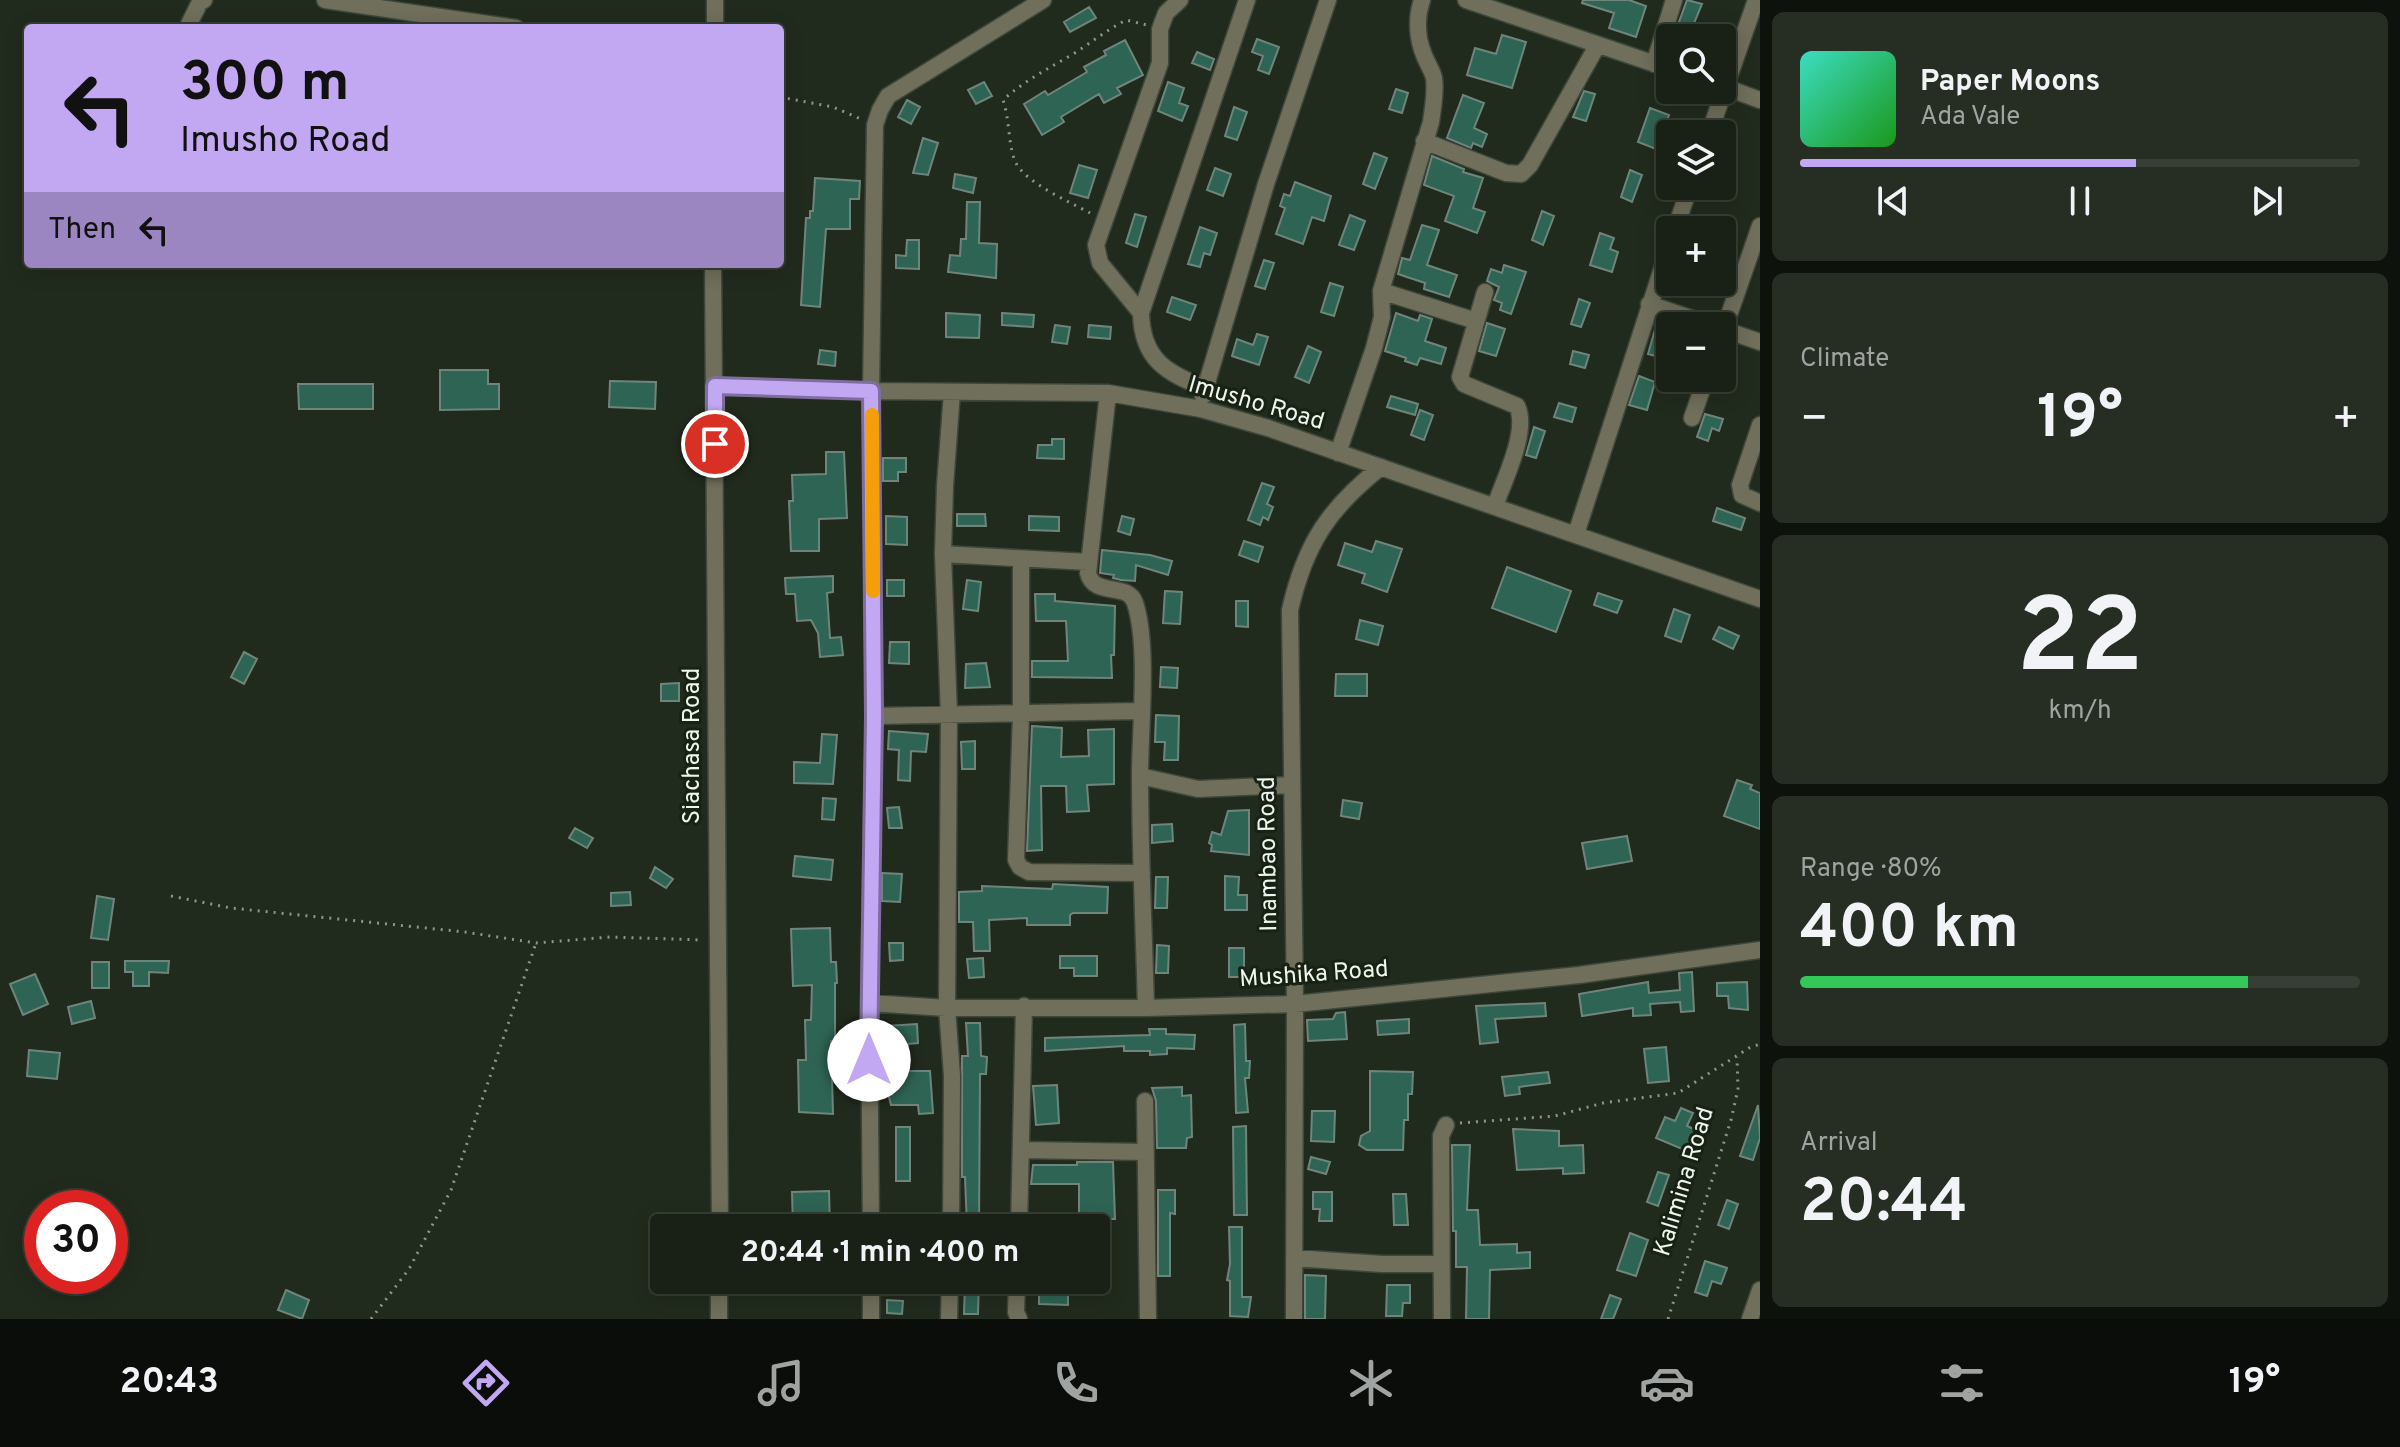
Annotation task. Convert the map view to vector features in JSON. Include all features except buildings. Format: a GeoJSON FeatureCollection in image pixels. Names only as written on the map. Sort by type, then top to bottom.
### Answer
{"type":"FeatureCollection","features":[{"type":"Feature","properties":{"kind":"street"},"geometry":{"type":"LineString","coordinates":[[189,24],[204,0]]}},
{"type":"Feature","properties":{"kind":"street"},"geometry":{"type":"LineString","coordinates":[[325,0],[489,24]]}},
{"type":"Feature","properties":{"kind":"street"},"geometry":{"type":"LineString","coordinates":[[715,0],[715,24]]}},
{"type":"Feature","properties":{"kind":"street"},"geometry":{"type":"LineString","coordinates":[[871,1214],[869,1003],[874,716],[871,391],[875,125],[888,96],[1043,0]]}},
{"type":"Feature","properties":{"kind":"street"},"geometry":{"type":"LineString","coordinates":[[1141,313],[1100,263],[1096,245],[1160,63],[1160,29],[1166,13],[1180,0]]}},
{"type":"Feature","properties":{"kind":"street"},"geometry":{"type":"LineString","coordinates":[[1205,388],[1172,375],[1149,351],[1141,330],[1141,313],[1247,0]]}},
{"type":"Feature","properties":{"kind":"street"},"geometry":{"type":"LineString","coordinates":[[1201,409],[1266,184],[1328,0]]}},
{"type":"Feature","properties":{"kind":"street"},"geometry":{"type":"LineString","coordinates":[[1338,453],[1374,348],[1382,317],[1381,291],[1435,96],[1433,75],[1423,54],[1418,32],[1418,11],[1422,0]]}},
{"type":"Feature","properties":{"kind":"street"},"geometry":{"type":"LineString","coordinates":[[1466,0],[1656,65]]}},
{"type":"Feature","properties":{"kind":"street"},"geometry":{"type":"LineString","coordinates":[[1524,0],[1526,20]]}},
{"type":"Feature","properties":{"kind":"street"},"geometry":{"type":"LineString","coordinates":[[1670,24],[1674,0]]}},
{"type":"Feature","properties":{"kind":"street"},"geometry":{"type":"LineString","coordinates":[[1736,54],[1756,0]]}},
{"type":"Feature","properties":{"kind":"street"},"geometry":{"type":"LineString","coordinates":[[1424,141],[1506,173],[1521,174],[1530,165],[1597,46]]}},
{"type":"Feature","properties":{"kind":"street"},"geometry":{"type":"LineString","coordinates":[[1736,91],[1760,100]]}},
{"type":"Feature","properties":{"kind":"street"},"geometry":{"type":"LineString","coordinates":[[1727,312],[1760,226]]}},
{"type":"Feature","properties":{"kind":"street","name":"Siachasa Road"},"geometry":{"type":"LineString","coordinates":[[713,268],[720,1214]]}},
{"type":"Feature","properties":{"kind":"street"},"geometry":{"type":"LineString","coordinates":[[1576,534],[1656,284]]}},
{"type":"Feature","properties":{"kind":"street"},"geometry":{"type":"LineString","coordinates":[[1381,291],[1476,321]]}},
{"type":"Feature","properties":{"kind":"street"},"geometry":{"type":"LineString","coordinates":[[1485,292],[1460,377],[1464,384],[1517,406],[1521,414],[1519,437],[1495,506]]}},
{"type":"Feature","properties":{"kind":"street"},"geometry":{"type":"LineString","coordinates":[[1649,304],[1671,312]]}},
{"type":"Feature","properties":{"kind":"street"},"geometry":{"type":"LineString","coordinates":[[1736,335],[1760,342]]}},
{"type":"Feature","properties":{"kind":"street","name":"Imusho Road"},"geometry":{"type":"LineString","coordinates":[[715,386],[1108,393],[1201,409],[1268,428],[1760,599]]}},
{"type":"Feature","properties":{"kind":"street"},"geometry":{"type":"LineString","coordinates":[[951,1214],[952,1076],[947,1008],[949,715],[943,554],[952,392]]}},
{"type":"Feature","properties":{"kind":"street"},"geometry":{"type":"LineString","coordinates":[[1692,418],[1701,392]]}},
{"type":"Feature","properties":{"kind":"street"},"geometry":{"type":"LineString","coordinates":[[1108,393],[1088,562],[1090,580],[1097,587],[1128,593],[1135,601],[1141,643],[1140,776],[1146,1008]]}},
{"type":"Feature","properties":{"kind":"street"},"geometry":{"type":"LineString","coordinates":[[1760,426],[1740,485],[1742,495],[1760,503]]}},
{"type":"Feature","properties":{"kind":"street","name":"Inambao Road"},"geometry":{"type":"LineString","coordinates":[[1294,1319],[1295,1004],[1290,610],[1297,582],[1325,521],[1351,491],[1381,467]]}},
{"type":"Feature","properties":{"kind":"street"},"geometry":{"type":"LineString","coordinates":[[943,554],[1088,562]]}},
{"type":"Feature","properties":{"kind":"street"},"geometry":{"type":"LineString","coordinates":[[1021,559],[1021,714],[1016,860],[1020,867],[1029,872],[1142,873]]}},
{"type":"Feature","properties":{"kind":"street"},"geometry":{"type":"LineString","coordinates":[[874,716],[1141,711]]}},
{"type":"Feature","properties":{"kind":"street"},"geometry":{"type":"LineString","coordinates":[[1140,776],[1198,789],[1291,785]]}},
{"type":"Feature","properties":{"kind":"street","name":"Mushika Road"},"geometry":{"type":"LineString","coordinates":[[869,1003],[947,1008],[1295,1004],[1579,975],[1760,950]]}},
{"type":"Feature","properties":{"kind":"street"},"geometry":{"type":"LineString","coordinates":[[1019,1214],[1024,1006]]}},
{"type":"Feature","properties":{"kind":"street"},"geometry":{"type":"LineString","coordinates":[[1145,1101],[1148,1319]]}},
{"type":"Feature","properties":{"kind":"street"},"geometry":{"type":"LineString","coordinates":[[1442,1319],[1441,1136],[1446,1125]]}},
{"type":"Feature","properties":{"kind":"street"},"geometry":{"type":"LineString","coordinates":[[1021,1150],[1145,1152]]}},
{"type":"Feature","properties":{"kind":"street"},"geometry":{"type":"LineString","coordinates":[[1294,1258],[1382,1264],[1441,1264]]}},
{"type":"Feature","properties":{"kind":"street"},"geometry":{"type":"LineString","coordinates":[[1750,1319],[1760,1290]]}},
{"type":"Feature","properties":{"kind":"street"},"geometry":{"type":"LineString","coordinates":[[719,1294],[719,1319]]}},
{"type":"Feature","properties":{"kind":"street"},"geometry":{"type":"LineString","coordinates":[[871,1294],[871,1319]]}},
{"type":"Feature","properties":{"kind":"street"},"geometry":{"type":"LineString","coordinates":[[949,1319],[950,1294]]}},
{"type":"Feature","properties":{"kind":"street"},"geometry":{"type":"LineString","coordinates":[[1017,1294],[1019,1319]]}},
{"type":"Feature","properties":{"kind":"path"},"geometry":{"type":"LineString","coordinates":[[1104,221],[1025,175],[1015,162],[1009,117],[1003,100],[1023,82],[1126,20],[1160,29]]}},
{"type":"Feature","properties":{"kind":"path"},"geometry":{"type":"LineString","coordinates":[[784,98],[833,107],[875,125]]}},
{"type":"Feature","properties":{"kind":"path"},"geometry":{"type":"LineString","coordinates":[[171,896],[231,908],[465,932],[536,943],[610,937],[717,941]]}},
{"type":"Feature","properties":{"kind":"path"},"geometry":{"type":"LineString","coordinates":[[371,1319],[409,1269],[451,1190],[536,943]]}},
{"type":"Feature","properties":{"kind":"path"},"geometry":{"type":"LineString","coordinates":[[1446,1125],[1555,1116],[1603,1103],[1678,1093],[1760,1044]]}},
{"type":"Feature","properties":{"kind":"path","name":"Kalimina Road"},"geometry":{"type":"LineString","coordinates":[[1668,1319],[1731,1120],[1738,1089],[1737,1057]]}},
{"type":"Feature","properties":{"kind":"slow traffic"},"geometry":{"type":"LineString","coordinates":[[872,415],[873,591]]}},
{"type":"Feature","properties":{"kind":"route"},"geometry":{"type":"LineString","coordinates":[[715,444],[715,386],[871,391],[874,716],[869,1060]]}}]}
